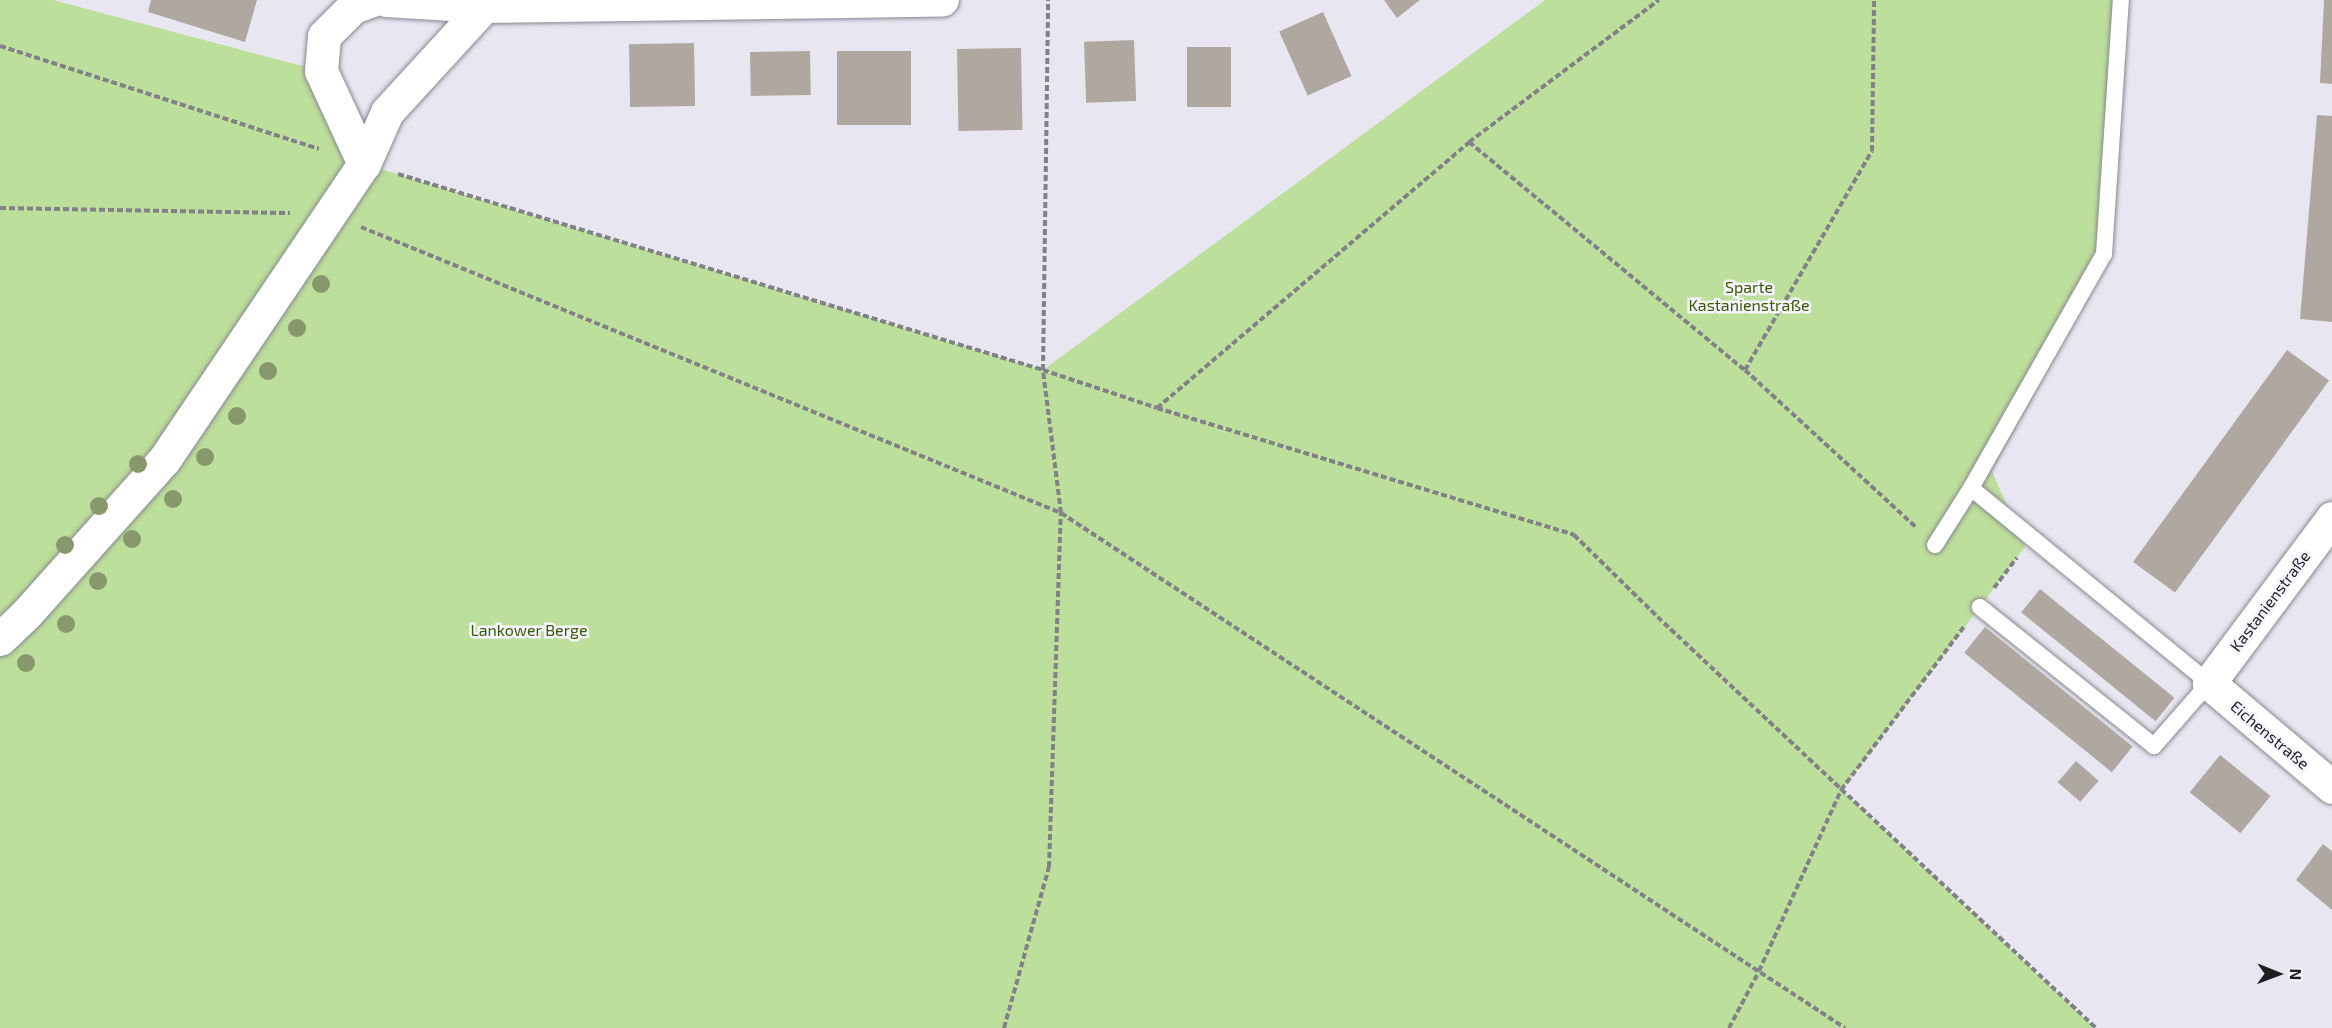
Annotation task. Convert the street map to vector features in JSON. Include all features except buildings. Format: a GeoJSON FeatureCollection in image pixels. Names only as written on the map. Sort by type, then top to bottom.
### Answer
{"type":"FeatureCollection","features":[{"type":"Feature","properties":{"kind":"street"},"geometry":{"type":"LineString","coordinates":[[364,164],[321,71],[324,36],[353,7],[372,0]]}},
{"type":"Feature","properties":{"kind":"street"},"geometry":{"type":"LineString","coordinates":[[386,0],[482,3],[942,0]]}},
{"type":"Feature","properties":{"kind":"street"},"geometry":{"type":"LineString","coordinates":[[0,639],[27,613],[164,460],[364,164],[387,112],[482,3]]}},
{"type":"Feature","properties":{"kind":"street","name":"Kastanienstraße"},"geometry":{"type":"LineString","coordinates":[[2209,683],[2332,518]]}},
{"type":"Feature","properties":{"kind":"street","name":"Eichenstraße"},"geometry":{"type":"LineString","coordinates":[[2209,683],[2332,787]]}},
{"type":"Feature","properties":{"kind":"lane"},"geometry":{"type":"LineString","coordinates":[[1935,545],[1971,488],[2104,254],[2121,0]]}},
{"type":"Feature","properties":{"kind":"lane"},"geometry":{"type":"LineString","coordinates":[[1971,488],[2209,683],[2154,746],[1980,607]]}},
{"type":"Feature","properties":{"kind":"path"},"geometry":{"type":"LineString","coordinates":[[1004,1028],[1049,867],[1061,513],[1043,370],[1048,0]]}},
{"type":"Feature","properties":{"kind":"path"},"geometry":{"type":"LineString","coordinates":[[1157,408],[1469,142],[1659,0]]}},
{"type":"Feature","properties":{"kind":"path"},"geometry":{"type":"LineString","coordinates":[[1745,370],[1872,151],[1874,0]]}},
{"type":"Feature","properties":{"kind":"path"},"geometry":{"type":"LineString","coordinates":[[0,46],[364,164],[1043,370],[1157,408],[1574,535],[1841,790],[2096,1028]]}},
{"type":"Feature","properties":{"kind":"path"},"geometry":{"type":"LineString","coordinates":[[1469,142],[1745,370],[1935,545]]}},
{"type":"Feature","properties":{"kind":"path"},"geometry":{"type":"LineString","coordinates":[[0,208],[330,214],[1061,513],[1845,1028]]}},
{"type":"Feature","properties":{"kind":"path"},"geometry":{"type":"LineString","coordinates":[[1729,1028],[1759,971],[1841,790],[2032,537]]}},
{"type":"Feature","properties":{"kind":"green space","name":"Lankower Berge"},"geometry":{"type":"Polygon","coordinates":[[[0,0],[53,0],[321,71],[364,164],[1043,370],[1545,0],[2122,0],[2112,254],[1992,471],[2025,547],[1842,790],[2095,1028],[0,1028],[0,0]]]}},
{"type":"Feature","properties":{"kind":"park label","name":"Sparte Kastanienstraße"},"geometry":{"type":"Point","coordinates":[1749,296]}}]}
